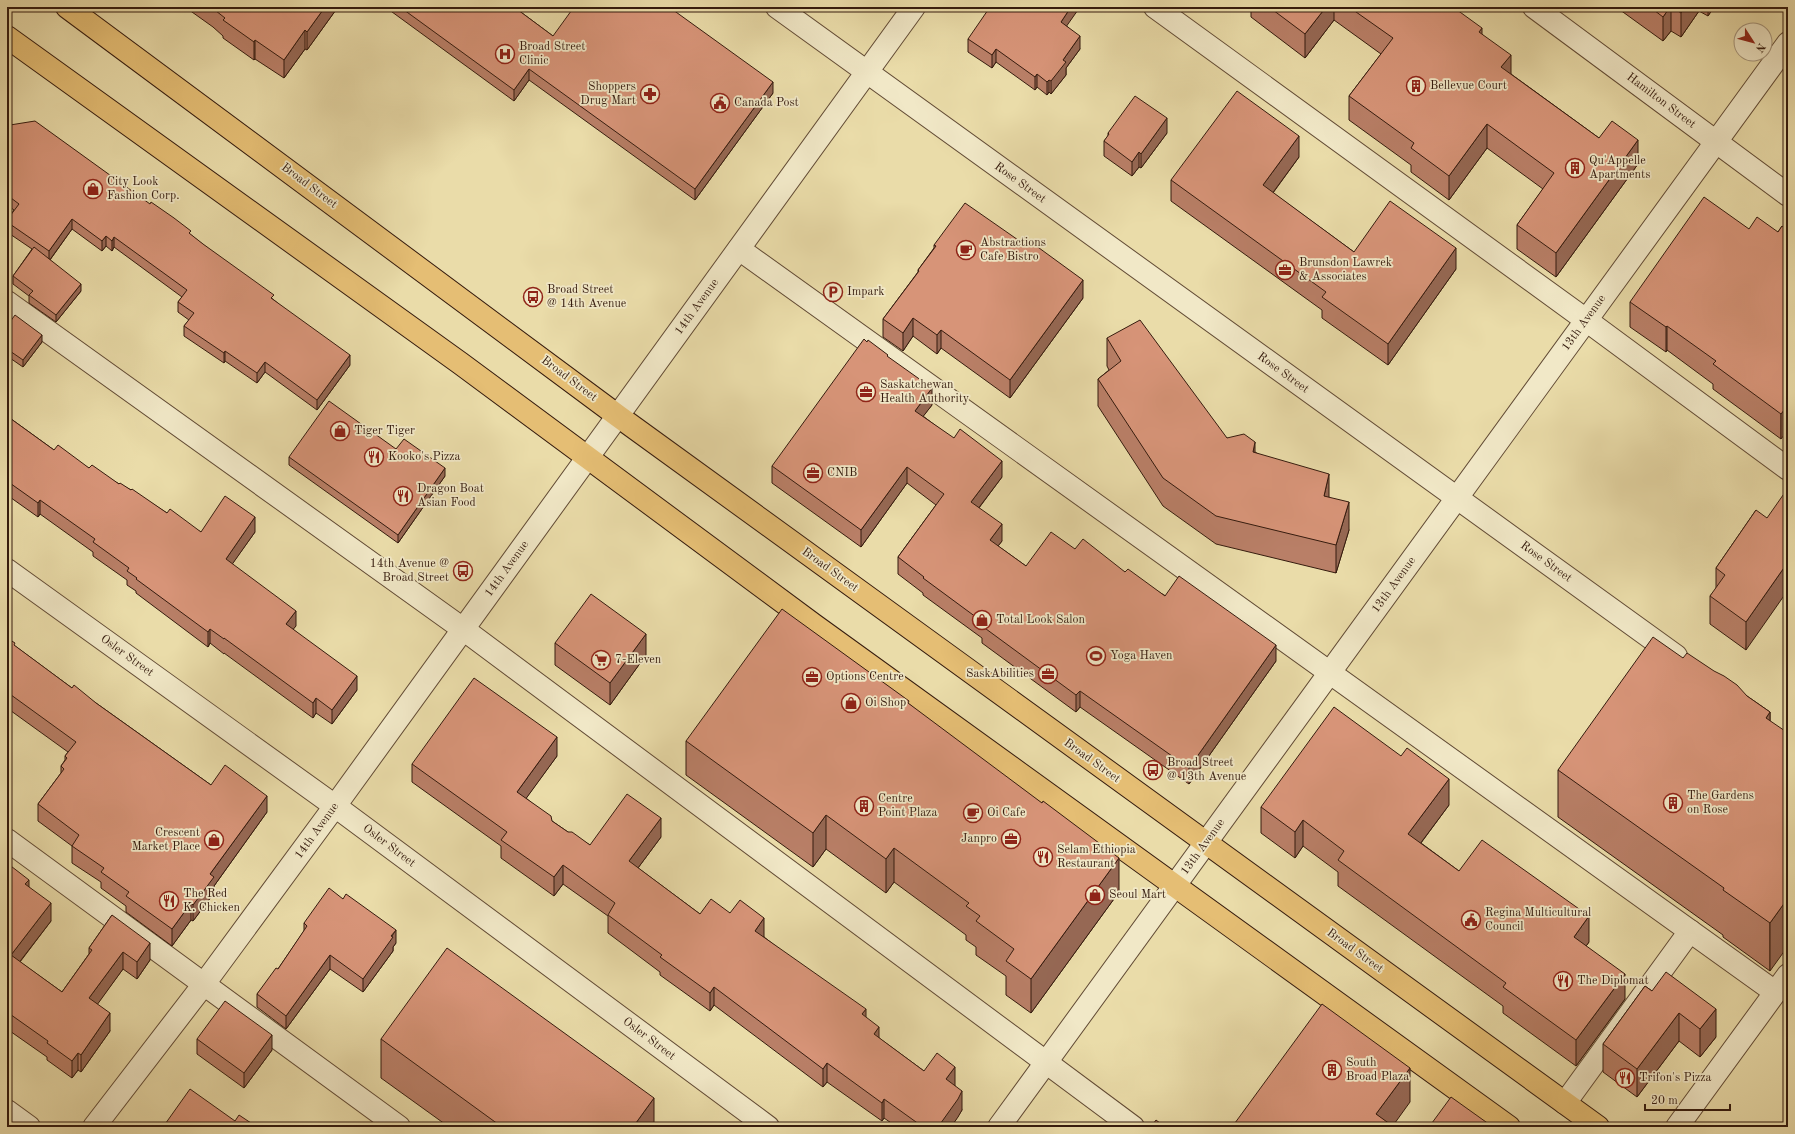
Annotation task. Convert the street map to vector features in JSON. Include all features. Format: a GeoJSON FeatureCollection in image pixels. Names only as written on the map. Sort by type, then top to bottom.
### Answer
{"type":"FeatureCollection","features":[{"type":"Feature","properties":{"kind":"main road","name":"Broad Street"},"geometry":{"type":"LineString","coordinates":[[67,7],[618,416],[1598,1127]]}},
{"type":"Feature","properties":{"kind":"main road"},"geometry":{"type":"LineString","coordinates":[[7,37],[454,358],[820,629],[1508,1127]]}},
{"type":"Feature","properties":{"kind":"street","name":"Rose Street"},"geometry":{"type":"LineString","coordinates":[[777,7],[1690,666]]}},
{"type":"Feature","properties":{"kind":"street","name":"14th Avenue"},"geometry":{"type":"LineString","coordinates":[[94,1127],[204,984],[335,806],[914,7]]}},
{"type":"Feature","properties":{"kind":"street"},"geometry":{"type":"LineString","coordinates":[[1155,7],[1586,320],[1788,469]]}},
{"type":"Feature","properties":{"kind":"street","name":"Hamilton Street"},"geometry":{"type":"LineString","coordinates":[[1534,7],[1788,195]]}},
{"type":"Feature","properties":{"kind":"street","name":"13th Avenue"},"geometry":{"type":"LineString","coordinates":[[999,1127],[1788,43]]}},
{"type":"Feature","properties":{"kind":"street"},"geometry":{"type":"LineString","coordinates":[[738,249],[1775,992]]}},
{"type":"Feature","properties":{"kind":"street"},"geometry":{"type":"LineString","coordinates":[[7,302],[463,629],[1133,1127]]}},
{"type":"Feature","properties":{"kind":"street","name":"Osler Street"},"geometry":{"type":"LineString","coordinates":[[7,570],[335,806],[768,1127]]}},
{"type":"Feature","properties":{"kind":"street"},"geometry":{"type":"LineString","coordinates":[[7,840],[399,1127]]}},
{"type":"Feature","properties":{"kind":"street"},"geometry":{"type":"LineString","coordinates":[[1565,1103],[1690,931]]}},
{"type":"Feature","properties":{"kind":"street"},"geometry":{"type":"LineString","coordinates":[[1677,1127],[1788,975]]}},
{"type":"Feature","properties":{"kind":"street"},"geometry":{"type":"LineString","coordinates":[[7,1111],[29,1127]]}},
{"type":"Feature","properties":{"kind":"building"},"geometry":{"type":"Polygon","coordinates":[[[211,7],[325,7],[307,32],[305,30],[284,60],[255,40],[254,42],[223,20],[225,18],[211,7]]]}},
{"type":"Feature","properties":{"kind":"building"},"geometry":{"type":"Polygon","coordinates":[[[400,7],[514,7],[553,36],[574,7],[669,7],[773,82],[695,189],[529,69],[514,90],[400,7]]]}},
{"type":"Feature","properties":{"kind":"building"},"geometry":{"type":"Polygon","coordinates":[[[990,7],[1071,7],[1061,22],[1080,36],[1063,60],[1066,62],[1051,81],[1049,80],[1047,82],[1037,74],[1035,77],[996,49],[992,55],[968,39],[990,7]]]}},
{"type":"Feature","properties":{"kind":"building"},"geometry":{"type":"Polygon","coordinates":[[[1269,7],[1326,7],[1305,34],[1269,7]]]}},
{"type":"Feature","properties":{"kind":"building"},"geometry":{"type":"Polygon","coordinates":[[[1349,7],[1453,7],[1482,28],[1479,32],[1511,55],[1501,67],[1599,138],[1612,121],[1638,140],[1556,253],[1517,225],[1554,173],[1487,124],[1449,176],[1411,148],[1414,143],[1349,96],[1393,38],[1349,7]]]}},
{"type":"Feature","properties":{"kind":"building"},"geometry":{"type":"Polygon","coordinates":[[[1650,7],[1670,7],[1663,17],[1650,7]]]}},
{"type":"Feature","properties":{"kind":"building"},"geometry":{"type":"Polygon","coordinates":[[[1672,7],[1685,7],[1681,13],[1672,7]]]}},
{"type":"Feature","properties":{"kind":"building"},"geometry":{"type":"Polygon","coordinates":[[[1237,91],[1299,136],[1263,185],[1354,252],[1390,201],[1456,248],[1388,344],[1322,297],[1326,292],[1171,180],[1237,91]]]}},
{"type":"Feature","properties":{"kind":"building"},"geometry":{"type":"Polygon","coordinates":[[[1135,96],[1167,118],[1141,154],[1139,152],[1132,162],[1104,141],[1109,134],[1108,133],[1135,96]]]}},
{"type":"Feature","properties":{"kind":"building"},"geometry":{"type":"Polygon","coordinates":[[[35,121],[150,204],[151,202],[174,218],[191,231],[189,233],[203,244],[274,295],[271,298],[350,355],[317,400],[265,362],[257,373],[184,326],[194,313],[178,302],[187,290],[114,237],[112,241],[106,236],[102,241],[72,219],[49,251],[7,222],[19,204],[7,195],[7,129],[10,125],[35,121]]]}},
{"type":"Feature","properties":{"kind":"building"},"geometry":{"type":"Polygon","coordinates":[[[1704,197],[1749,229],[1757,217],[1778,232],[1782,226],[1788,230],[1788,405],[1781,414],[1713,364],[1716,361],[1630,302],[1704,197]]]}},
{"type":"Feature","properties":{"kind":"building"},"geometry":{"type":"Polygon","coordinates":[[[965,203],[1021,242],[1024,237],[1083,280],[1010,380],[941,330],[937,335],[913,318],[903,333],[883,319],[919,271],[918,270],[936,246],[934,245],[965,203]]]}},
{"type":"Feature","properties":{"kind":"building"},"geometry":{"type":"Polygon","coordinates":[[[34,247],[81,284],[56,315],[29,295],[33,291],[13,276],[34,247]]]}},
{"type":"Feature","properties":{"kind":"building"},"geometry":{"type":"Polygon","coordinates":[[[15,315],[42,335],[23,360],[7,349],[7,326],[15,315]]]}},
{"type":"Feature","properties":{"kind":"building"},"geometry":{"type":"Polygon","coordinates":[[[1140,320],[1227,438],[1244,434],[1255,442],[1253,452],[1329,474],[1324,496],[1349,502],[1336,545],[1216,516],[1163,478],[1098,379],[1121,361],[1107,338],[1140,320]]]}},
{"type":"Feature","properties":{"kind":"building"},"geometry":{"type":"Polygon","coordinates":[[[864,339],[867,342],[868,340],[888,355],[887,356],[932,388],[915,411],[954,438],[960,429],[1002,461],[971,502],[1002,524],[990,540],[1026,566],[1051,532],[1075,549],[1083,539],[1125,572],[1128,569],[1165,596],[1179,576],[1276,645],[1189,768],[1080,691],[1076,695],[982,626],[984,623],[923,578],[924,577],[898,557],[944,494],[907,467],[861,530],[772,466],[864,339]]]}},
{"type":"Feature","properties":{"kind":"building"},"geometry":{"type":"Polygon","coordinates":[[[329,401],[396,449],[404,439],[445,468],[398,535],[289,457],[329,401]]]}},
{"type":"Feature","properties":{"kind":"building"},"geometry":{"type":"Polygon","coordinates":[[[7,416],[54,450],[58,445],[89,468],[92,465],[119,484],[120,483],[131,490],[132,489],[167,513],[170,509],[201,532],[225,496],[255,517],[226,559],[296,611],[286,624],[357,676],[332,710],[316,698],[313,703],[224,638],[210,629],[208,632],[136,579],[137,578],[127,571],[129,568],[93,542],[95,539],[40,500],[38,503],[7,481],[7,416]]]}},
{"type":"Feature","properties":{"kind":"building"},"geometry":{"type":"Polygon","coordinates":[[[1788,488],[1788,562],[1746,622],[1710,596],[1725,575],[1716,568],[1756,510],[1767,518],[1788,488]]]}},
{"type":"Feature","properties":{"kind":"building"},"geometry":{"type":"Polygon","coordinates":[[[591,594],[646,634],[610,683],[555,643],[591,594]]]}},
{"type":"Feature","properties":{"kind":"building","name":"Centre Point Plaza"},"geometry":{"type":"Polygon","coordinates":[[[782,609],[909,701],[908,703],[1042,803],[1043,801],[1119,858],[1031,979],[1006,961],[1014,949],[976,921],[980,916],[966,906],[969,903],[894,848],[886,859],[826,815],[813,833],[686,741],[782,609]]]}},
{"type":"Feature","properties":{"kind":"building"},"geometry":{"type":"Polygon","coordinates":[[[1653,637],[1683,658],[1687,653],[1737,685],[1747,696],[1770,712],[1766,718],[1788,733],[1788,898],[1770,923],[1723,890],[1724,888],[1558,770],[1653,637]]]}},
{"type":"Feature","properties":{"kind":"building"},"geometry":{"type":"Polygon","coordinates":[[[7,638],[15,643],[14,645],[72,688],[74,685],[96,703],[211,785],[225,765],[267,796],[210,874],[214,877],[193,905],[191,903],[172,929],[126,896],[129,892],[101,872],[104,868],[72,846],[79,835],[38,804],[64,769],[61,766],[67,758],[65,756],[76,742],[7,692],[7,638]]]}},
{"type":"Feature","properties":{"kind":"building"},"geometry":{"type":"Polygon","coordinates":[[[474,678],[557,737],[517,792],[551,816],[552,821],[568,832],[572,832],[590,845],[627,794],[661,818],[629,861],[700,914],[711,899],[730,913],[740,900],[764,918],[755,931],[866,1009],[862,1014],[879,1027],[874,1034],[924,1071],[937,1053],[955,1067],[946,1079],[962,1091],[938,1127],[923,1127],[884,1099],[882,1103],[827,1063],[823,1069],[714,987],[710,993],[660,957],[662,955],[608,915],[615,903],[563,865],[554,877],[501,840],[507,832],[412,764],[474,678]]]}},
{"type":"Feature","properties":{"kind":"building"},"geometry":{"type":"Polygon","coordinates":[[[1334,707],[1401,756],[1407,748],[1449,779],[1408,834],[1459,871],[1482,840],[1589,916],[1574,937],[1625,974],[1576,1040],[1503,987],[1506,983],[1338,860],[1344,851],[1303,820],[1295,832],[1261,807],[1334,707]]]}},
{"type":"Feature","properties":{"kind":"building"},"geometry":{"type":"Polygon","coordinates":[[[7,863],[29,880],[25,884],[51,903],[11,955],[62,992],[92,950],[89,948],[112,915],[150,943],[137,962],[123,952],[89,998],[110,1013],[81,1055],[78,1053],[72,1061],[47,1043],[48,1041],[7,1012],[7,863]]]}},
{"type":"Feature","properties":{"kind":"building"},"geometry":{"type":"Polygon","coordinates":[[[329,888],[343,899],[346,894],[396,930],[391,936],[393,937],[363,979],[330,955],[286,1016],[257,994],[276,968],[278,969],[307,926],[304,923],[329,888]]]}},
{"type":"Feature","properties":{"kind":"building"},"geometry":{"type":"Polygon","coordinates":[[[447,948],[654,1098],[633,1127],[502,1127],[381,1039],[447,948]]]}},
{"type":"Feature","properties":{"kind":"building"},"geometry":{"type":"Polygon","coordinates":[[[1666,972],[1716,1009],[1700,1029],[1679,1013],[1637,1069],[1603,1044],[1645,986],[1652,991],[1666,972]]]}},
{"type":"Feature","properties":{"kind":"building"},"geometry":{"type":"Polygon","coordinates":[[[225,1001],[272,1035],[244,1073],[197,1039],[225,1001]]]}},
{"type":"Feature","properties":{"kind":"building"},"geometry":{"type":"Polygon","coordinates":[[[1322,1004],[1410,1068],[1376,1114],[1394,1127],[1232,1127],[1322,1004]]]}},
{"type":"Feature","properties":{"kind":"building"},"geometry":{"type":"Polygon","coordinates":[[[190,1089],[235,1121],[239,1115],[257,1127],[163,1127],[190,1089]]]}},
{"type":"Feature","properties":{"kind":"building"},"geometry":{"type":"Polygon","coordinates":[[[1451,1097],[1493,1127],[1429,1127],[1451,1097]]]}},
{"type":"Feature","properties":{"kind":"building"},"geometry":{"type":"Polygon","coordinates":[[[1156,1120],[1165,1127],[1151,1127],[1156,1120]]]}},
{"type":"Feature","properties":{"kind":"place","name":"Broad Street Clinic"},"geometry":{"type":"Point","coordinates":[505,54]}},
{"type":"Feature","properties":{"kind":"place","name":"Bellevue Court"},"geometry":{"type":"Point","coordinates":[1416,86]}},
{"type":"Feature","properties":{"kind":"place","name":"Shoppers Drug Mart"},"geometry":{"type":"Point","coordinates":[650,94]}},
{"type":"Feature","properties":{"kind":"place","name":"Canada Post"},"geometry":{"type":"Point","coordinates":[720,103]}},
{"type":"Feature","properties":{"kind":"place","name":"Qu'Appelle Apartments"},"geometry":{"type":"Point","coordinates":[1575,168]}},
{"type":"Feature","properties":{"kind":"place","name":"City Look Fashion Corp."},"geometry":{"type":"Point","coordinates":[93,189]}},
{"type":"Feature","properties":{"kind":"place","name":"Abstractions Cafe Bistro"},"geometry":{"type":"Point","coordinates":[966,250]}},
{"type":"Feature","properties":{"kind":"place","name":"Brunsdon Lawrek & Associates"},"geometry":{"type":"Point","coordinates":[1285,270]}},
{"type":"Feature","properties":{"kind":"place","name":"Impark"},"geometry":{"type":"Point","coordinates":[833,292]}},
{"type":"Feature","properties":{"kind":"place","name":"Broad Street @ 14th Avenue"},"geometry":{"type":"Point","coordinates":[533,297]}},
{"type":"Feature","properties":{"kind":"place","name":"Saskatchewan Health Authority"},"geometry":{"type":"Point","coordinates":[866,392]}},
{"type":"Feature","properties":{"kind":"place","name":"Tiger Tiger"},"geometry":{"type":"Point","coordinates":[340,431]}},
{"type":"Feature","properties":{"kind":"place","name":"Kooko's Pizza"},"geometry":{"type":"Point","coordinates":[374,457]}},
{"type":"Feature","properties":{"kind":"place","name":"CNIB"},"geometry":{"type":"Point","coordinates":[813,473]}},
{"type":"Feature","properties":{"kind":"place","name":"Dragon Boat Asian Food"},"geometry":{"type":"Point","coordinates":[403,496]}},
{"type":"Feature","properties":{"kind":"place","name":"14th Avenue @ Broad Street"},"geometry":{"type":"Point","coordinates":[463,571]}},
{"type":"Feature","properties":{"kind":"place","name":"Total Look Salon"},"geometry":{"type":"Point","coordinates":[982,620]}},
{"type":"Feature","properties":{"kind":"place","name":"Yoga Haven"},"geometry":{"type":"Point","coordinates":[1096,656]}},
{"type":"Feature","properties":{"kind":"place","name":"7-Eleven"},"geometry":{"type":"Point","coordinates":[601,660]}},
{"type":"Feature","properties":{"kind":"place","name":"SaskAbilities"},"geometry":{"type":"Point","coordinates":[1048,674]}},
{"type":"Feature","properties":{"kind":"place","name":"Options Centre"},"geometry":{"type":"Point","coordinates":[812,677]}},
{"type":"Feature","properties":{"kind":"place","name":"Oi Shop"},"geometry":{"type":"Point","coordinates":[851,703]}},
{"type":"Feature","properties":{"kind":"place","name":"Broad Street @ 13th Avenue"},"geometry":{"type":"Point","coordinates":[1153,770]}},
{"type":"Feature","properties":{"kind":"place","name":"The Gardens on Rose"},"geometry":{"type":"Point","coordinates":[1673,803]}},
{"type":"Feature","properties":{"kind":"place","name":"Centre Point Plaza"},"geometry":{"type":"Point","coordinates":[864,806]}},
{"type":"Feature","properties":{"kind":"place","name":"Oi Cafe"},"geometry":{"type":"Point","coordinates":[973,813]}},
{"type":"Feature","properties":{"kind":"place","name":"Janpro"},"geometry":{"type":"Point","coordinates":[1011,839]}},
{"type":"Feature","properties":{"kind":"place","name":"Crescent Market Place"},"geometry":{"type":"Point","coordinates":[214,840]}},
{"type":"Feature","properties":{"kind":"place","name":"Selam Ethiopia Restaurant"},"geometry":{"type":"Point","coordinates":[1043,857]}},
{"type":"Feature","properties":{"kind":"place","name":"Seoul Mart"},"geometry":{"type":"Point","coordinates":[1095,895]}},
{"type":"Feature","properties":{"kind":"place","name":"The Red K. Chicken"},"geometry":{"type":"Point","coordinates":[169,901]}},
{"type":"Feature","properties":{"kind":"place","name":"Regina Multicultural Council"},"geometry":{"type":"Point","coordinates":[1471,920]}},
{"type":"Feature","properties":{"kind":"place","name":"The Diplomat"},"geometry":{"type":"Point","coordinates":[1563,981]}},
{"type":"Feature","properties":{"kind":"place","name":"South Broad Plaza"},"geometry":{"type":"Point","coordinates":[1332,1070]}},
{"type":"Feature","properties":{"kind":"place","name":"Trifon's Pizza"},"geometry":{"type":"Point","coordinates":[1625,1078]}}]}
